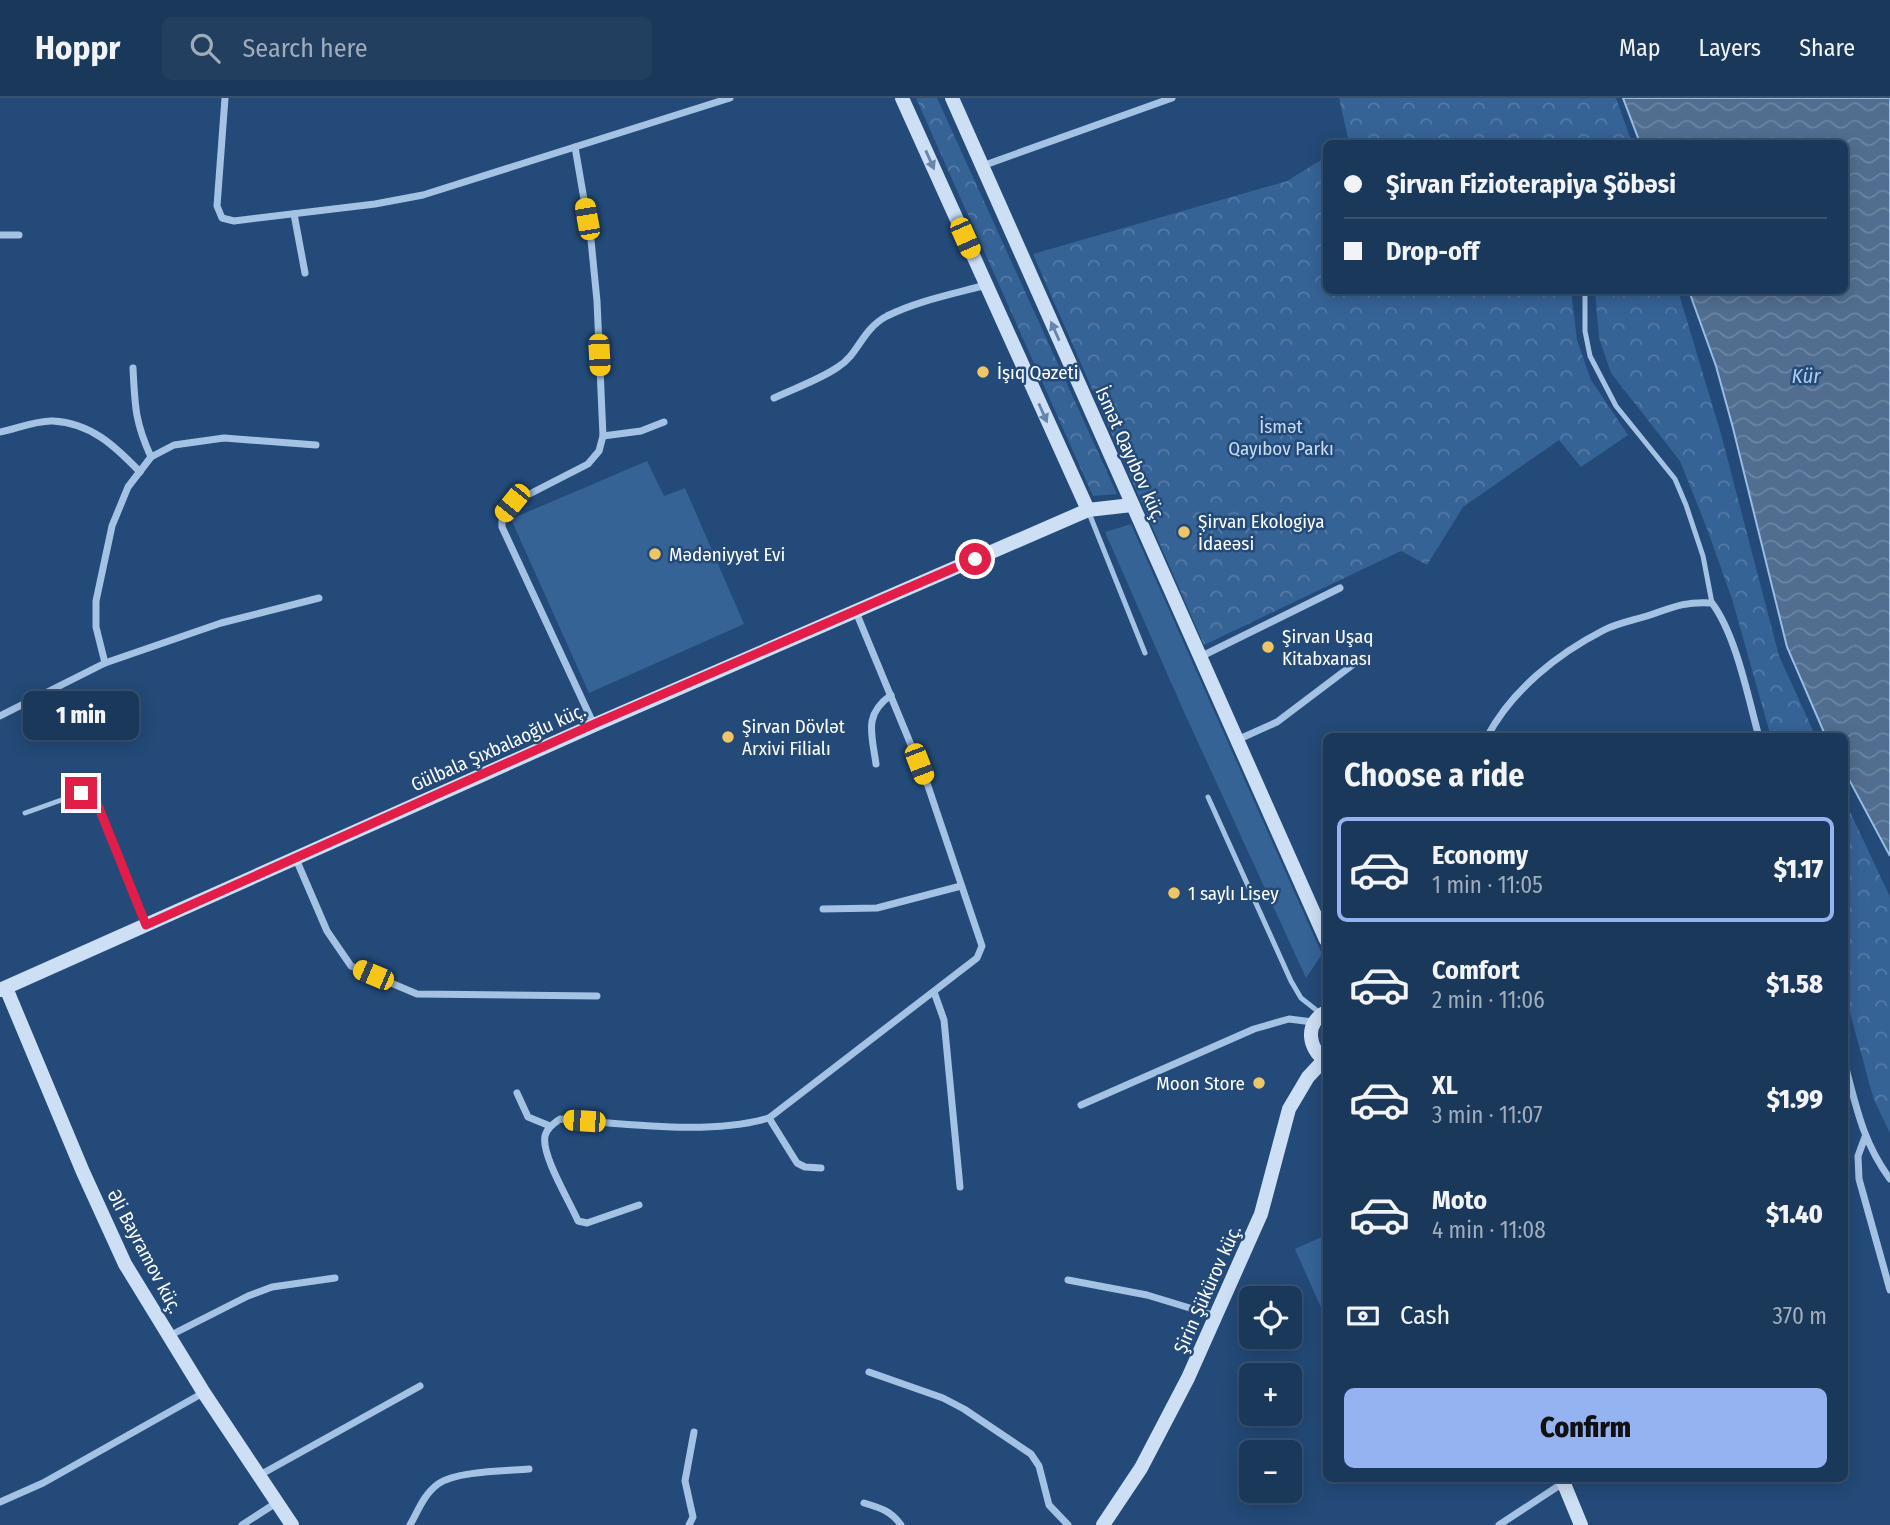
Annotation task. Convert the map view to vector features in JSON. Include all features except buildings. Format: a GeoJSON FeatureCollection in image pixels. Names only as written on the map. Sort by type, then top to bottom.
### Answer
{"type":"FeatureCollection","features":[{"type":"Feature","properties":{"kind":"street"},"geometry":{"type":"LineString","coordinates":[[226,98],[217,206],[222,218],[234,221],[375,204],[423,195],[730,98]]}},
{"type":"Feature","properties":{"kind":"street"},"geometry":{"type":"LineString","coordinates":[[902,98],[1088,510]]}},
{"type":"Feature","properties":{"kind":"street","name":"İsmət Qayıbov küç."},"geometry":{"type":"LineString","coordinates":[[952,98],[1323,933]]}},
{"type":"Feature","properties":{"kind":"street"},"geometry":{"type":"LineString","coordinates":[[982,166],[1172,98]]}},
{"type":"Feature","properties":{"kind":"street"},"geometry":{"type":"LineString","coordinates":[[575,147],[593,264],[603,436],[599,451],[588,464],[512,503],[502,514],[502,527],[594,724]]}},
{"type":"Feature","properties":{"kind":"street"},"geometry":{"type":"LineString","coordinates":[[294,214],[305,273]]}},
{"type":"Feature","properties":{"kind":"street"},"geometry":{"type":"LineString","coordinates":[[0,235],[19,235]]}},
{"type":"Feature","properties":{"kind":"street"},"geometry":{"type":"LineString","coordinates":[[774,398],[839,367],[850,357],[871,326],[886,317],[911,306],[986,285]]}},
{"type":"Feature","properties":{"kind":"street"},"geometry":{"type":"LineString","coordinates":[[133,368],[138,429],[151,457]]}},
{"type":"Feature","properties":{"kind":"street"},"geometry":{"type":"LineString","coordinates":[[0,432],[52,421],[88,428],[111,442],[139,472]]}},
{"type":"Feature","properties":{"kind":"street"},"geometry":{"type":"LineString","coordinates":[[603,436],[641,431],[664,422]]}},
{"type":"Feature","properties":{"kind":"street"},"geometry":{"type":"LineString","coordinates":[[105,663],[96,627],[96,601],[112,526],[128,487],[151,457],[174,445],[224,438],[316,445]]}},
{"type":"Feature","properties":{"kind":"street","name":"Gülbala Şıxbalaoğlu küç."},"geometry":{"type":"LineString","coordinates":[[2,985],[146,925],[594,724],[1088,510],[1132,505]]}},
{"type":"Feature","properties":{"kind":"street"},"geometry":{"type":"LineString","coordinates":[[1200,657],[1340,587]]}},
{"type":"Feature","properties":{"kind":"street"},"geometry":{"type":"LineString","coordinates":[[0,716],[105,663],[221,623],[319,598]]}},
{"type":"Feature","properties":{"kind":"street"},"geometry":{"type":"LineString","coordinates":[[1489,733],[1520,691],[1552,663],[1605,629],[1692,601],[1712,603],[1721,615],[1758,733]]}},
{"type":"Feature","properties":{"kind":"street"},"geometry":{"type":"LineString","coordinates":[[639,1205],[587,1223],[579,1221],[547,1154],[545,1137],[550,1126],[560,1119],[708,1128],[769,1118],[977,958],[982,946],[928,786],[856,611]]}},
{"type":"Feature","properties":{"kind":"street"},"geometry":{"type":"LineString","coordinates":[[1237,740],[1277,722],[1363,657]]}},
{"type":"Feature","properties":{"kind":"street"},"geometry":{"type":"LineString","coordinates":[[876,764],[872,728],[874,711],[879,703],[891,695]]}},
{"type":"Feature","properties":{"kind":"street"},"geometry":{"type":"LineString","coordinates":[[296,859],[327,931],[351,966],[417,994],[597,996]]}},
{"type":"Feature","properties":{"kind":"street"},"geometry":{"type":"LineString","coordinates":[[823,909],[877,908],[961,887]]}},
{"type":"Feature","properties":{"kind":"street","name":"Əli Bayramov küç."},"geometry":{"type":"LineString","coordinates":[[2,985],[125,1264],[204,1393],[292,1525]]}},
{"type":"Feature","properties":{"kind":"street"},"geometry":{"type":"LineString","coordinates":[[934,992],[944,1020],[960,1187]]}},
{"type":"Feature","properties":{"kind":"street"},"geometry":{"type":"LineString","coordinates":[[1321,1016],[1311,1032],[1311,1044],[1323,1059]]}},
{"type":"Feature","properties":{"kind":"street"},"geometry":{"type":"LineString","coordinates":[[1082,1105],[1254,1029],[1289,1019],[1321,1016]]}},
{"type":"Feature","properties":{"kind":"street","name":"Şirin Şükürov küç."},"geometry":{"type":"LineString","coordinates":[[1103,1525],[1141,1468],[1188,1378],[1261,1214],[1289,1109],[1308,1077],[1323,1063]]}},
{"type":"Feature","properties":{"kind":"street"},"geometry":{"type":"LineString","coordinates":[[1848,1076],[1865,1138],[1890,1179]]}},
{"type":"Feature","properties":{"kind":"street"},"geometry":{"type":"LineString","coordinates":[[517,1093],[528,1117],[550,1126]]}},
{"type":"Feature","properties":{"kind":"street"},"geometry":{"type":"LineString","coordinates":[[769,1118],[797,1163],[805,1167],[821,1168]]}},
{"type":"Feature","properties":{"kind":"street"},"geometry":{"type":"LineString","coordinates":[[1865,1138],[1858,1156],[1859,1179],[1890,1290]]}},
{"type":"Feature","properties":{"kind":"street"},"geometry":{"type":"LineString","coordinates":[[169,1336],[248,1296],[272,1287],[335,1278]]}},
{"type":"Feature","properties":{"kind":"street"},"geometry":{"type":"LineString","coordinates":[[1068,1280],[1147,1295],[1216,1317]]}},
{"type":"Feature","properties":{"kind":"street"},"geometry":{"type":"LineString","coordinates":[[869,1372],[943,1398],[1031,1454],[1040,1466],[1049,1504],[1068,1525]]}},
{"type":"Feature","properties":{"kind":"street"},"geometry":{"type":"LineString","coordinates":[[258,1476],[420,1386]]}},
{"type":"Feature","properties":{"kind":"street"},"geometry":{"type":"LineString","coordinates":[[0,1502],[43,1483],[204,1393]]}},
{"type":"Feature","properties":{"kind":"street"},"geometry":{"type":"LineString","coordinates":[[689,1525],[692,1517],[685,1481],[694,1432]]}},
{"type":"Feature","properties":{"kind":"street"},"geometry":{"type":"LineString","coordinates":[[410,1525],[426,1496],[439,1483],[456,1477],[529,1469]]}},
{"type":"Feature","properties":{"kind":"street"},"geometry":{"type":"LineString","coordinates":[[1499,1525],[1561,1482]]}},
{"type":"Feature","properties":{"kind":"street"},"geometry":{"type":"LineString","coordinates":[[1562,1482],[1581,1525]]}},
{"type":"Feature","properties":{"kind":"street"},"geometry":{"type":"LineString","coordinates":[[242,1525],[276,1503]]}},
{"type":"Feature","properties":{"kind":"street"},"geometry":{"type":"LineString","coordinates":[[864,1503],[884,1508],[894,1515],[901,1525]]}},
{"type":"Feature","properties":{"kind":"lane"},"geometry":{"type":"LineString","coordinates":[[1585,294],[1585,331],[1590,356],[1616,406],[1675,479],[1703,556],[1712,603]]}},
{"type":"Feature","properties":{"kind":"lane"},"geometry":{"type":"LineString","coordinates":[[1088,510],[1145,653]]}},
{"type":"Feature","properties":{"kind":"lane"},"geometry":{"type":"LineString","coordinates":[[25,813],[81,793],[95,798],[146,925]]}},
{"type":"Feature","properties":{"kind":"lane"},"geometry":{"type":"LineString","coordinates":[[1208,797],[1291,981],[1301,998],[1321,1016]]}},
{"type":"Feature","properties":{"kind":"green space"},"geometry":{"type":"Polygon","coordinates":[[[916,98],[937,98],[1117,494],[1093,496],[916,98]]]}},
{"type":"Feature","properties":{"kind":"green space"},"geometry":{"type":"Polygon","coordinates":[[[1339,98],[1616,98],[1631,140],[1348,140],[1339,98]]]}},
{"type":"Feature","properties":{"kind":"green space","name":"İsmət Qayıbov Parkı"},"geometry":{"type":"Polygon","coordinates":[[[1323,159],[1323,294],[1571,294],[1577,340],[1591,380],[1628,435],[1581,467],[1559,440],[1463,507],[1427,565],[1401,551],[1204,645],[1033,254],[1287,181],[1323,159]]]}},
{"type":"Feature","properties":{"kind":"green space"},"geometry":{"type":"Polygon","coordinates":[[[1595,294],[1679,294],[1721,434],[1779,656],[1814,733],[1770,733],[1732,599],[1680,461],[1611,373],[1599,338],[1595,294]]]}},
{"type":"Feature","properties":{"kind":"green space"},"geometry":{"type":"Polygon","coordinates":[[[647,461],[664,496],[685,488],[744,624],[589,693],[511,519],[647,461]]]}},
{"type":"Feature","properties":{"kind":"green space"},"geometry":{"type":"Polygon","coordinates":[[[1131,524],[1322,954],[1306,978],[1105,532],[1131,524]]]}},
{"type":"Feature","properties":{"kind":"green space"},"geometry":{"type":"Polygon","coordinates":[[[1848,808],[1890,897],[1890,1133],[1874,1100],[1848,1006],[1848,808]]]}},
{"type":"Feature","properties":{"kind":"green space"},"geometry":{"type":"Polygon","coordinates":[[[1323,1236],[1323,1312],[1295,1249],[1323,1236]]]}},
{"type":"Feature","properties":{"kind":"water","name":"Kür"},"geometry":{"type":"Polygon","coordinates":[[[1623,98],[1890,98],[1890,856],[1848,778],[1848,733],[1824,733],[1787,647],[1716,366],[1690,294],[1848,294],[1848,140],[1639,140],[1623,98]]]}},
{"type":"Feature","properties":{"kind":"place","name":"İşıq Qəzeti"},"geometry":{"type":"Point","coordinates":[983,372]}},
{"type":"Feature","properties":{"kind":"place","name":"Şirvan Ekologiya İdaeəsi"},"geometry":{"type":"Point","coordinates":[1184,532]}},
{"type":"Feature","properties":{"kind":"place","name":"Mədəniyyət Evi"},"geometry":{"type":"Point","coordinates":[655,554]}},
{"type":"Feature","properties":{"kind":"place","name":"Şirvan Uşaq Kitabxanası"},"geometry":{"type":"Point","coordinates":[1268,647]}},
{"type":"Feature","properties":{"kind":"place","name":"Şirvan Dövlət Arxivi Filialı"},"geometry":{"type":"Point","coordinates":[728,737]}},
{"type":"Feature","properties":{"kind":"place","name":"1 saylı Lisey"},"geometry":{"type":"Point","coordinates":[1174,893]}},
{"type":"Feature","properties":{"kind":"place","name":"Moon Store"},"geometry":{"type":"Point","coordinates":[1259,1083]}},
{"type":"Feature","properties":{"kind":"route"},"geometry":{"type":"LineString","coordinates":[[81,793],[95,798],[146,925],[594,724],[975,559]]}}]}
